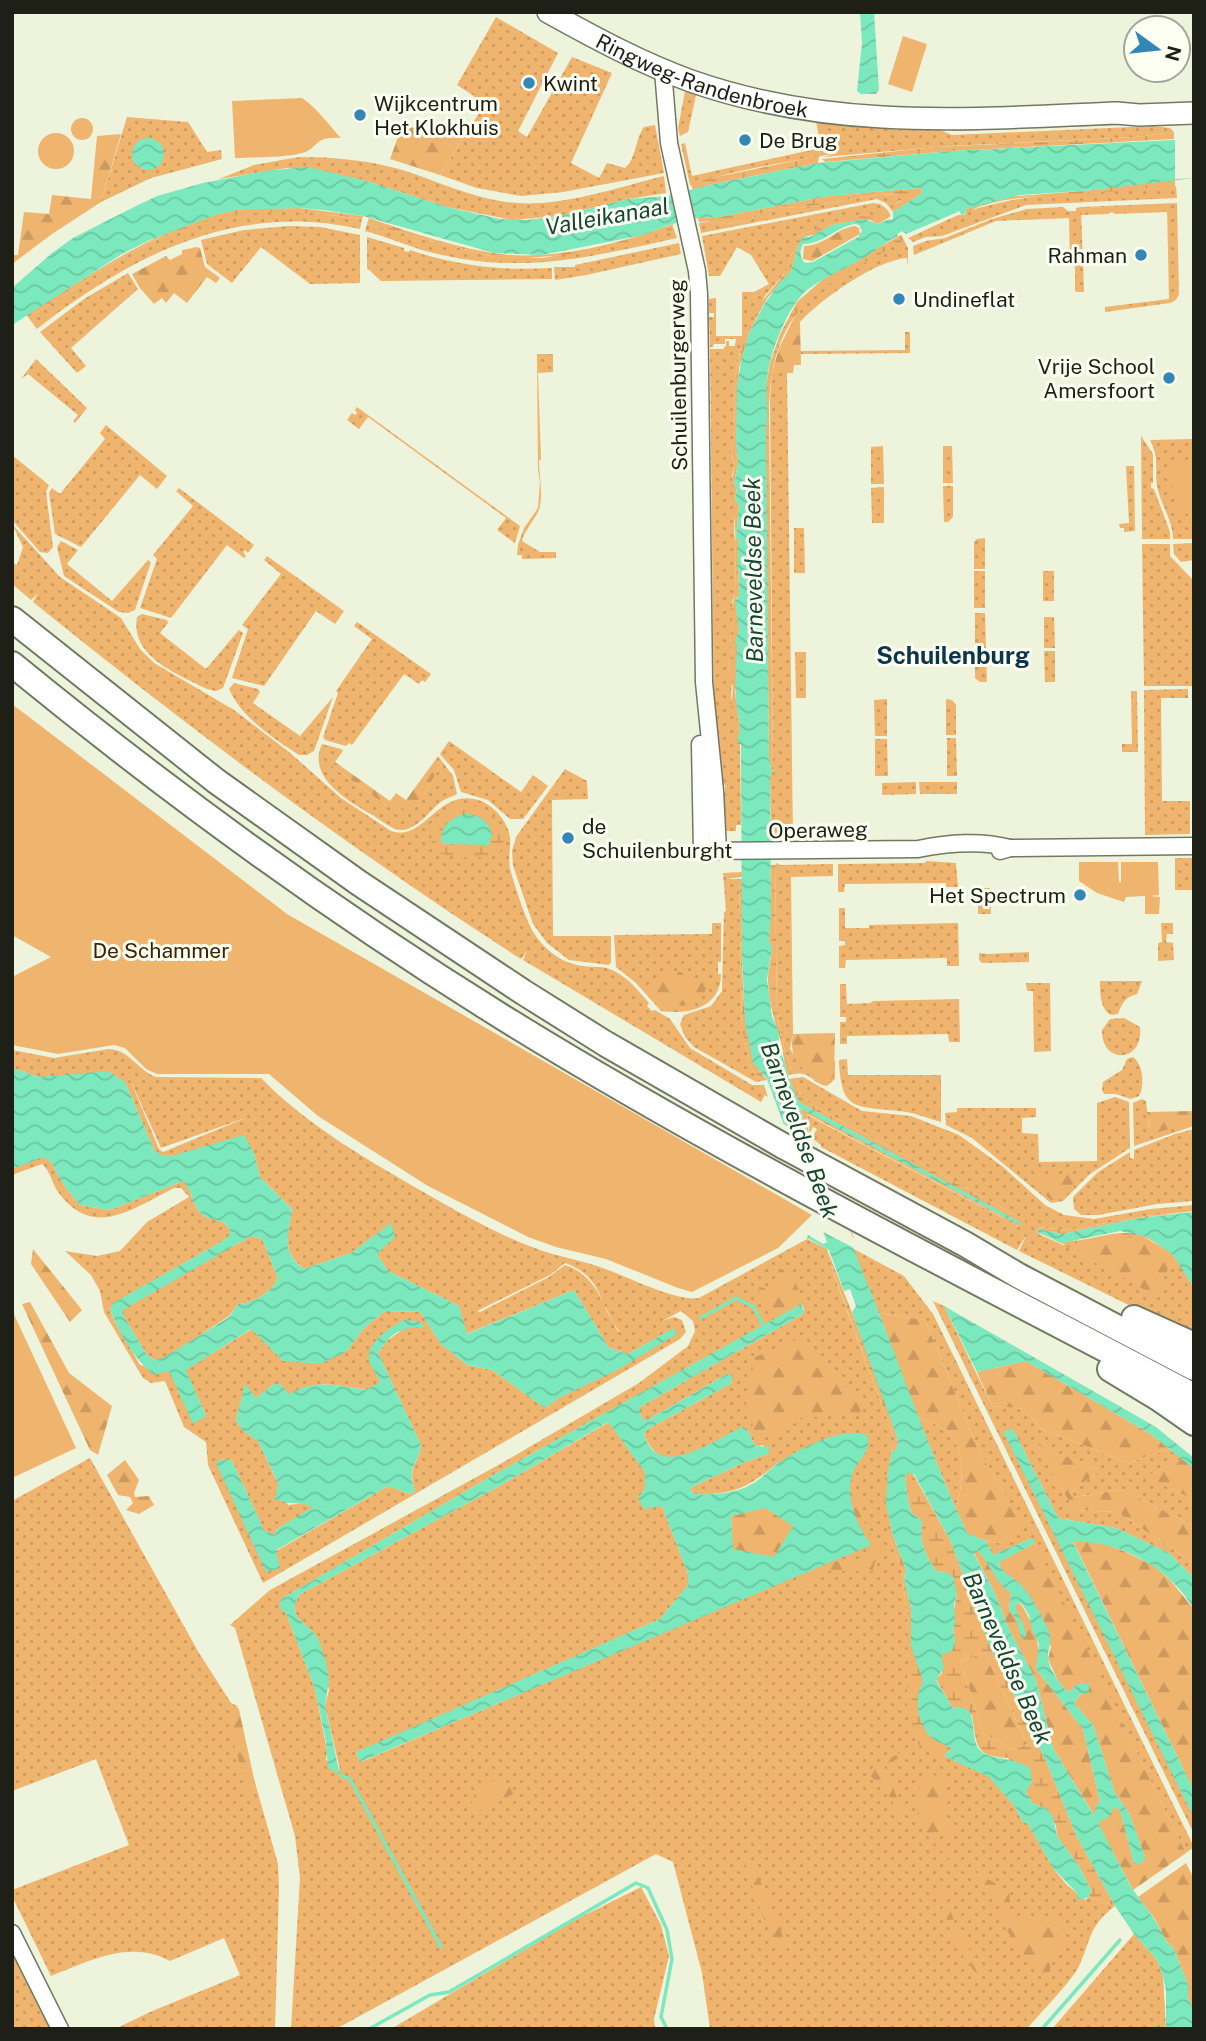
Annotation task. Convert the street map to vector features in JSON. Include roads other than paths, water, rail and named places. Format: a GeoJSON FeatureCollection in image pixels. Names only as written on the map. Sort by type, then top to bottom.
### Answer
{"type":"FeatureCollection","features":[{"type":"Feature","properties":{"kind":"highway"},"geometry":{"type":"LineString","coordinates":[[12,619],[216,781],[370,890],[594,1037],[828,1171],[1194,1368]]}},
{"type":"Feature","properties":{"kind":"highway"},"geometry":{"type":"LineString","coordinates":[[12,664],[223,828],[430,971],[598,1074],[800,1188],[1194,1396]]}},
{"type":"Feature","properties":{"kind":"highway"},"geometry":{"type":"LineString","coordinates":[[965,1244],[1025,1265],[1194,1345]]}},
{"type":"Feature","properties":{"kind":"highway"},"geometry":{"type":"LineString","coordinates":[[1000,1293],[1091,1359],[1158,1398],[1194,1423]]}},
{"type":"Feature","properties":{"kind":"main road","name":"Ringweg-Randenbroek"},"geometry":{"type":"LineString","coordinates":[[548,12],[627,55],[692,81],[769,102],[862,117],[945,120],[1117,113],[1194,113]]}},
{"type":"Feature","properties":{"kind":"main road","name":"Ringweg-Randenbroek"},"geometry":{"type":"LineString","coordinates":[[1117,113],[1155,104],[1194,102]]}},
{"type":"Feature","properties":{"kind":"street","name":"Schuilenburgerweg"},"geometry":{"type":"LineString","coordinates":[[663,69],[665,120],[697,271],[699,295],[704,682],[715,791],[710,851]]}},
{"type":"Feature","properties":{"kind":"street","name":"Operaweg"},"geometry":{"type":"LineString","coordinates":[[710,851],[918,849],[944,854],[991,854],[1010,848],[1194,846]]}},
{"type":"Feature","properties":{"kind":"street"},"geometry":{"type":"LineString","coordinates":[[12,1933],[60,2029]]}},
{"type":"Feature","properties":{"kind":"water"},"geometry":{"type":"Polygon","coordinates":[[[860,12],[874,12],[879,90],[876,94],[861,94],[857,91],[862,43],[860,12]]]}},
{"type":"Feature","properties":{"kind":"water"},"geometry":{"type":"Polygon","coordinates":[[[148,138],[159,143],[164,154],[159,165],[148,170],[137,165],[132,154],[137,143],[148,138]]]}},
{"type":"Feature","properties":{"kind":"water"},"geometry":{"type":"Polygon","coordinates":[[[1194,139],[1194,178],[1095,190],[1020,195],[966,209],[965,214],[961,215],[960,211],[906,234],[902,231],[897,234],[898,236],[862,259],[807,290],[787,317],[773,351],[767,387],[769,758],[773,771],[770,776],[769,941],[772,947],[767,979],[772,1017],[778,1029],[780,1048],[799,1102],[1022,1223],[1020,1225],[1008,1219],[800,1108],[809,1137],[967,1533],[986,1541],[993,1555],[1032,1538],[1035,1543],[998,1563],[1003,1571],[1025,1589],[1042,1616],[1050,1637],[1049,1664],[1059,1681],[1068,1692],[1080,1683],[1089,1683],[1089,1693],[1081,1694],[1074,1703],[1093,1725],[1115,1793],[1129,1813],[1145,1857],[1142,1864],[1134,1864],[1120,1810],[1114,1807],[1110,1816],[1098,1823],[1131,1887],[1174,1949],[1188,1985],[1188,1997],[1194,2012],[1192,2029],[1166,2029],[1166,1991],[1157,1960],[1134,1934],[1115,1906],[1076,1835],[1046,1761],[989,1644],[950,1540],[914,1474],[906,1473],[910,1507],[922,1522],[921,1536],[926,1553],[936,1571],[953,1576],[957,1595],[954,1604],[955,1642],[952,1651],[941,1655],[944,1667],[936,1680],[952,1707],[968,1709],[976,1743],[982,1752],[1030,1768],[1032,1782],[1026,1792],[1032,1803],[1047,1809],[1053,1817],[1057,1836],[1079,1866],[1091,1890],[1089,1897],[1081,1900],[1077,1898],[1077,1893],[1053,1868],[1028,1824],[1022,1821],[1015,1807],[989,1777],[944,1756],[952,1748],[930,1736],[921,1722],[918,1701],[923,1681],[911,1646],[911,1609],[904,1578],[906,1570],[893,1536],[886,1504],[888,1470],[898,1440],[852,1312],[856,1306],[850,1289],[844,1291],[829,1250],[807,1238],[808,1235],[823,1244],[827,1242],[767,1079],[753,1063],[745,1022],[741,744],[737,740],[740,726],[736,701],[735,640],[739,631],[735,601],[739,595],[736,538],[739,505],[735,500],[737,487],[734,484],[738,463],[737,387],[742,356],[749,333],[765,303],[791,271],[803,237],[810,237],[832,225],[864,219],[878,224],[893,219],[893,212],[922,193],[921,188],[828,196],[719,217],[698,218],[643,235],[542,255],[494,253],[363,216],[323,210],[237,210],[218,214],[150,240],[122,254],[12,325],[12,288],[73,238],[157,196],[203,183],[265,171],[308,167],[363,180],[447,207],[500,219],[527,220],[559,216],[628,199],[667,196],[818,163],[951,151],[1194,139]],[[855,224],[817,241],[803,244],[803,261],[813,262],[858,237],[862,231],[859,225],[855,224]],[[977,1550],[974,1554],[1036,1680],[1053,1748],[1094,1816],[1096,1806],[1100,1802],[1083,1729],[1036,1669],[1039,1644],[1029,1615],[1018,1602],[1016,1609],[1026,1636],[1022,1639],[1015,1617],[1009,1610],[1011,1593],[1001,1584],[977,1550]]]}},
{"type":"Feature","properties":{"kind":"water"},"geometry":{"type":"Polygon","coordinates":[[[464,814],[474,815],[485,821],[492,834],[489,845],[442,844],[446,825],[464,814]]]}},
{"type":"Feature","properties":{"kind":"water"},"geometry":{"type":"Polygon","coordinates":[[[12,1068],[39,1077],[108,1071],[125,1082],[154,1150],[162,1155],[175,1155],[244,1135],[254,1153],[260,1177],[292,1209],[289,1249],[296,1263],[304,1269],[351,1253],[391,1223],[395,1237],[377,1254],[388,1271],[459,1306],[467,1334],[574,1290],[609,1348],[628,1354],[674,1328],[677,1334],[619,1369],[557,1399],[545,1408],[492,1370],[467,1365],[441,1344],[420,1312],[385,1311],[364,1328],[346,1352],[320,1364],[283,1361],[251,1329],[186,1370],[206,1416],[193,1424],[169,1371],[154,1375],[147,1369],[128,1345],[110,1309],[113,1303],[221,1242],[230,1235],[229,1229],[222,1222],[202,1214],[183,1181],[110,1210],[80,1205],[65,1187],[51,1162],[43,1157],[12,1169],[12,1068]],[[251,1236],[123,1310],[123,1315],[147,1355],[155,1360],[163,1358],[229,1317],[238,1304],[256,1299],[271,1288],[278,1278],[262,1239],[251,1236]]]}},
{"type":"Feature","properties":{"kind":"water"},"geometry":{"type":"Polygon","coordinates":[[[1194,1212],[1194,1288],[1173,1255],[1148,1237],[1120,1231],[1062,1243],[1037,1232],[1039,1229],[1062,1234],[1139,1218],[1194,1212]]]}},
{"type":"Feature","properties":{"kind":"water"},"geometry":{"type":"Polygon","coordinates":[[[801,1304],[803,1314],[640,1407],[643,1419],[649,1419],[727,1374],[732,1375],[732,1383],[648,1429],[644,1434],[651,1448],[661,1455],[688,1453],[742,1427],[747,1429],[755,1446],[770,1447],[768,1454],[690,1488],[693,1494],[739,1490],[759,1480],[786,1458],[821,1440],[846,1433],[867,1435],[867,1450],[854,1470],[850,1489],[853,1509],[871,1545],[360,1762],[356,1752],[660,1619],[688,1585],[688,1574],[662,1506],[644,1509],[638,1498],[645,1488],[645,1472],[608,1422],[503,1484],[299,1595],[294,1606],[297,1617],[317,1636],[326,1661],[329,1680],[325,1706],[340,1775],[328,1768],[326,1742],[315,1689],[286,1613],[279,1607],[281,1599],[497,1473],[801,1304]],[[765,1508],[731,1516],[733,1549],[774,1557],[793,1526],[765,1508]]]}},
{"type":"Feature","properties":{"kind":"water"},"geometry":{"type":"Polygon","coordinates":[[[944,1306],[1156,1427],[1194,1458],[1194,1469],[1152,1435],[1026,1361],[977,1372],[944,1306]]]}},
{"type":"Feature","properties":{"kind":"water"},"geometry":{"type":"Polygon","coordinates":[[[403,1320],[420,1321],[424,1327],[397,1332],[378,1353],[421,1445],[412,1471],[415,1491],[410,1494],[388,1486],[276,1550],[280,1568],[266,1572],[216,1463],[222,1459],[232,1461],[265,1532],[276,1534],[277,1529],[313,1507],[275,1499],[278,1483],[258,1441],[243,1431],[236,1420],[245,1384],[256,1398],[274,1384],[280,1384],[289,1394],[319,1385],[368,1390],[380,1383],[370,1363],[370,1349],[379,1337],[403,1320]]]}},
{"type":"Feature","properties":{"kind":"water"},"geometry":{"type":"Polygon","coordinates":[[[1013,1429],[1058,1518],[1116,1528],[1169,1553],[1194,1578],[1194,1609],[1172,1581],[1142,1559],[1108,1546],[1073,1542],[1194,1791],[1194,1818],[1003,1431],[1013,1429]]]}},
{"type":"Feature","properties":{"kind":"waterway"},"geometry":{"type":"LineString","coordinates":[[701,1318],[736,1298],[754,1307],[763,1325]]}},
{"type":"Feature","properties":{"kind":"waterway"},"geometry":{"type":"LineString","coordinates":[[340,1775],[350,1779],[441,1947]]}},
{"type":"Feature","properties":{"kind":"waterway"},"geometry":{"type":"LineString","coordinates":[[369,2029],[430,1995],[449,1992],[636,1883],[648,1888],[667,1930],[672,1959],[661,2017],[667,2029]]}},
{"type":"Feature","properties":{"kind":"waterway"},"geometry":{"type":"LineString","coordinates":[[1042,2029],[1120,1940]]}},
{"type":"Feature","properties":{"kind":"place","name":"Kwint"},"geometry":{"type":"Point","coordinates":[529,83]}},
{"type":"Feature","properties":{"kind":"place","name":"Wijkcentrum Het Klokhuis"},"geometry":{"type":"Point","coordinates":[360,115]}},
{"type":"Feature","properties":{"kind":"place","name":"De Brug"},"geometry":{"type":"Point","coordinates":[745,140]}},
{"type":"Feature","properties":{"kind":"place","name":"Rahman"},"geometry":{"type":"Point","coordinates":[1141,255]}},
{"type":"Feature","properties":{"kind":"place","name":"Undineflat"},"geometry":{"type":"Point","coordinates":[899,299]}},
{"type":"Feature","properties":{"kind":"place","name":"Vrije School Amersfoort"},"geometry":{"type":"Point","coordinates":[1169,378]}},
{"type":"Feature","properties":{"kind":"place","name":"de Schuilenburght"},"geometry":{"type":"Point","coordinates":[568,838]}},
{"type":"Feature","properties":{"kind":"place","name":"Het Spectrum"},"geometry":{"type":"Point","coordinates":[1080,895]}},
{"type":"Feature","properties":{"kind":"district","name":"Schuilenburg"},"geometry":{"type":"Point","coordinates":[953,655]}},
{"type":"Feature","properties":{"kind":"water label","name":"Valleikanaal"},"geometry":{"type":"Point","coordinates":[607,216]}},
{"type":"Feature","properties":{"kind":"water label","name":"Barneveldse Beek"},"geometry":{"type":"Point","coordinates":[753,570]}},
{"type":"Feature","properties":{"kind":"water label","name":"Barneveldse Beek"},"geometry":{"type":"Point","coordinates":[800,1130]}},
{"type":"Feature","properties":{"kind":"water label","name":"Barneveldse Beek"},"geometry":{"type":"Point","coordinates":[1008,1658]}},
{"type":"Feature","properties":{"kind":"park label","name":"De Schammer"},"geometry":{"type":"Point","coordinates":[161,950]}}]}
